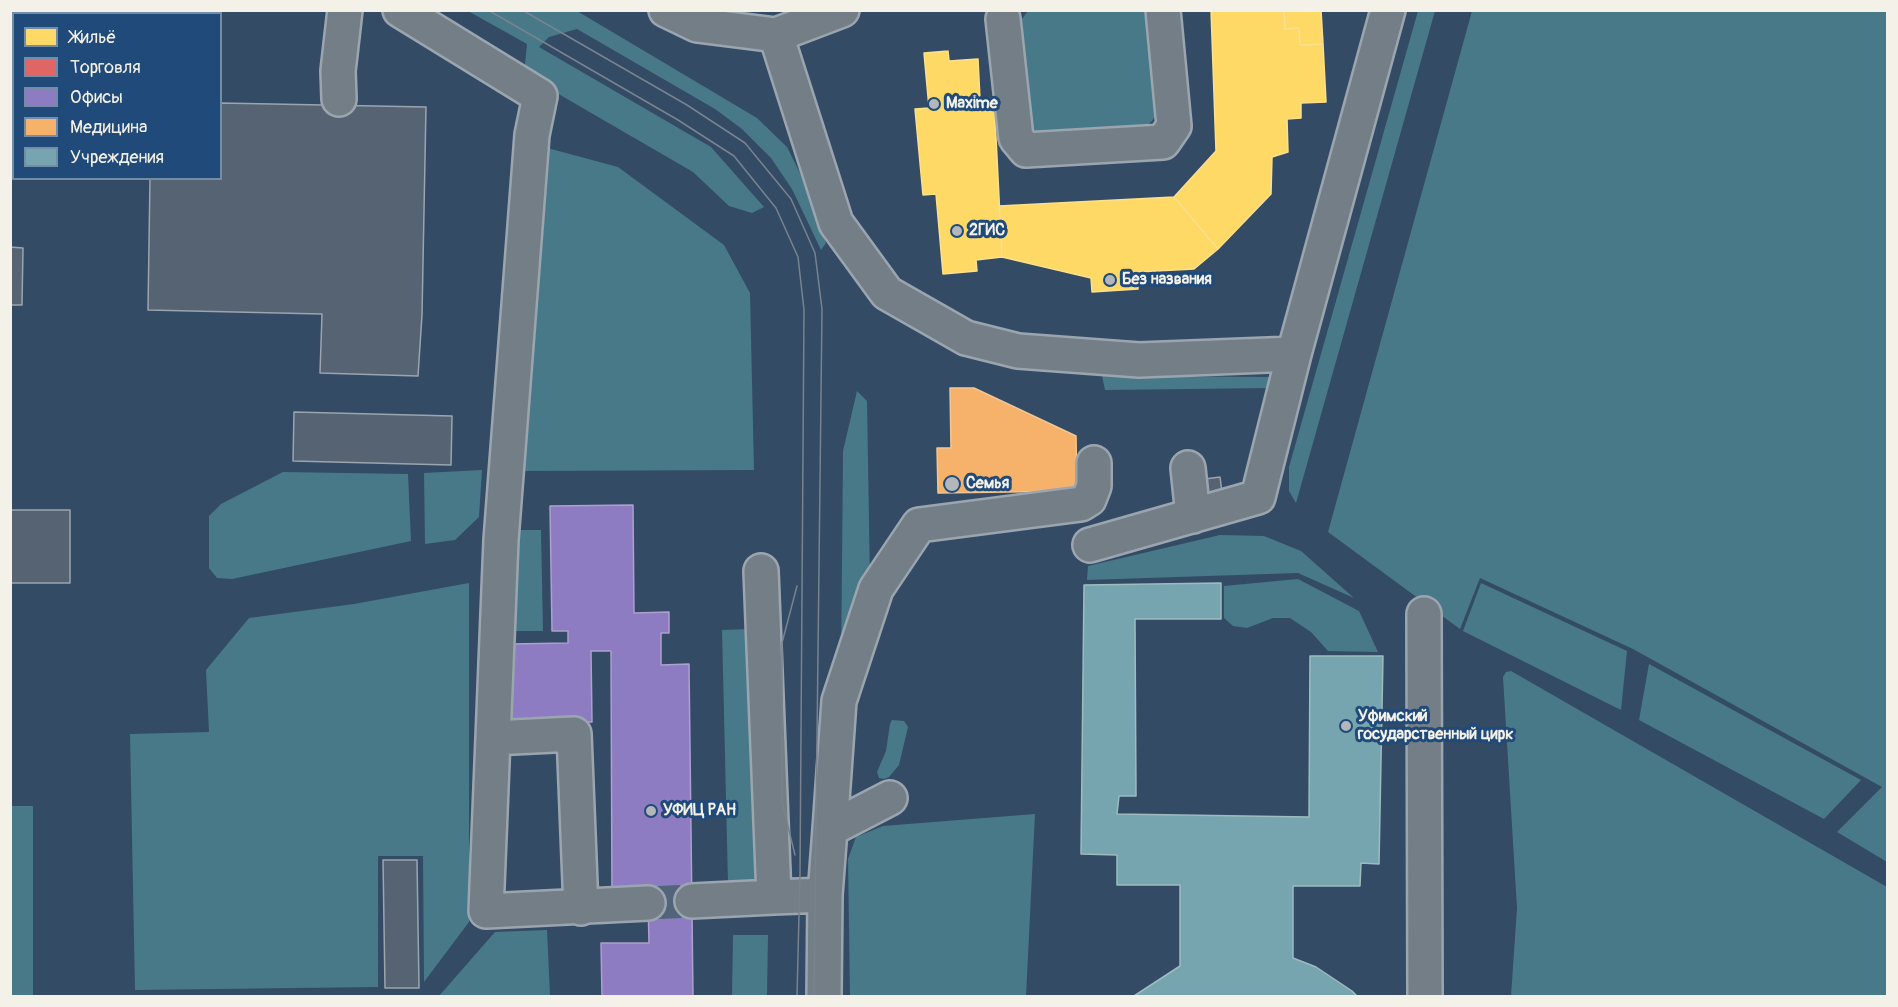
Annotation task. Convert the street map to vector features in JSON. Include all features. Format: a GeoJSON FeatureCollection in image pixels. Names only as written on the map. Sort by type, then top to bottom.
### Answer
{"type":"FeatureCollection","features":[{"type":"Feature","properties":{"kind":"lane"},"geometry":{"type":"LineString","coordinates":[[339,99],[338,71],[345,10]]}},
{"type":"Feature","properties":{"kind":"lane"},"geometry":{"type":"LineString","coordinates":[[400,10],[540,96],[532,135],[501,540],[486,911],[648,903]]}},
{"type":"Feature","properties":{"kind":"lane"},"geometry":{"type":"LineString","coordinates":[[666,10],[697,25],[776,35],[842,10]]}},
{"type":"Feature","properties":{"kind":"lane"},"geometry":{"type":"LineString","coordinates":[[1000,13],[1016,138],[1026,150],[1163,142],[1173,126],[1163,10]]}},
{"type":"Feature","properties":{"kind":"lane"},"geometry":{"type":"LineString","coordinates":[[1090,545],[1258,497],[1294,354],[1388,10]]}},
{"type":"Feature","properties":{"kind":"lane"},"geometry":{"type":"LineString","coordinates":[[776,35],[836,223],[887,293],[966,338],[1018,351],[1140,360],[1294,354]]}},
{"type":"Feature","properties":{"kind":"lane"},"geometry":{"type":"LineString","coordinates":[[824,996],[825,895],[839,700],[876,589],[919,525],[1081,504],[1089,499],[1094,486],[1094,464]]}},
{"type":"Feature","properties":{"kind":"lane"},"geometry":{"type":"LineString","coordinates":[[1188,468],[1193,516]]}},
{"type":"Feature","properties":{"kind":"lane"},"geometry":{"type":"LineString","coordinates":[[761,571],[774,897]]}},
{"type":"Feature","properties":{"kind":"lane"},"geometry":{"type":"LineString","coordinates":[[1424,614],[1425,996]]}},
{"type":"Feature","properties":{"kind":"lane"},"geometry":{"type":"LineString","coordinates":[[493,738],[574,734],[581,908]]}},
{"type":"Feature","properties":{"kind":"lane"},"geometry":{"type":"LineString","coordinates":[[830,829],[890,798]]}},
{"type":"Feature","properties":{"kind":"lane"},"geometry":{"type":"LineString","coordinates":[[692,901],[825,895]]}},
{"type":"Feature","properties":{"kind":"shaded area"},"geometry":{"type":"Polygon","coordinates":[[[468,11],[577,11],[757,118],[787,147],[800,173],[826,243],[821,250],[792,189],[771,158],[742,129],[715,109],[577,29],[549,37],[539,47],[711,147],[764,207],[752,213],[729,206],[693,172],[524,74],[527,44],[468,11]]]}},
{"type":"Feature","properties":{"kind":"shaded area"},"geometry":{"type":"Polygon","coordinates":[[[1028,11],[1149,11],[1161,106],[1152,121],[1142,129],[1035,133],[1027,126],[1016,27],[1028,11]]]}},
{"type":"Feature","properties":{"kind":"shaded area"},"geometry":{"type":"Polygon","coordinates":[[[1418,11],[1435,11],[1296,503],[1289,491],[1289,467],[1418,11]]]}},
{"type":"Feature","properties":{"kind":"shaded area"},"geometry":{"type":"Polygon","coordinates":[[[1472,11],[1887,11],[1887,862],[1837,832],[1882,787],[1633,649],[1480,578],[1460,629],[1328,532],[1472,11]]]}},
{"type":"Feature","properties":{"kind":"shaded area"},"geometry":{"type":"Polygon","coordinates":[[[540,146],[618,167],[724,245],[750,293],[754,470],[516,471],[540,146]]]}},
{"type":"Feature","properties":{"kind":"shaded area"},"geometry":{"type":"Polygon","coordinates":[[[1102,376],[1277,377],[1271,388],[1105,390],[1102,376]]]}},
{"type":"Feature","properties":{"kind":"shaded area"},"geometry":{"type":"Polygon","coordinates":[[[857,391],[867,401],[870,583],[841,672],[843,451],[857,391]]]}},
{"type":"Feature","properties":{"kind":"shaded area"},"geometry":{"type":"Polygon","coordinates":[[[482,470],[479,517],[455,540],[425,544],[424,473],[482,470]]]}},
{"type":"Feature","properties":{"kind":"shaded area"},"geometry":{"type":"Polygon","coordinates":[[[283,472],[408,474],[411,541],[232,579],[217,578],[209,568],[209,516],[221,504],[283,472]]]}},
{"type":"Feature","properties":{"kind":"shaded area"},"geometry":{"type":"Polygon","coordinates":[[[511,530],[541,530],[543,631],[513,631],[511,530]]]}},
{"type":"Feature","properties":{"kind":"shaded area"},"geometry":{"type":"Polygon","coordinates":[[[1220,535],[1264,536],[1301,551],[1354,598],[1298,573],[1087,580],[1088,566],[1220,535]]]}},
{"type":"Feature","properties":{"kind":"shaded area"},"geometry":{"type":"Polygon","coordinates":[[[1298,579],[1359,611],[1378,652],[1328,651],[1311,632],[1290,618],[1273,618],[1247,628],[1233,626],[1224,618],[1224,586],[1298,579]]]}},
{"type":"Feature","properties":{"kind":"shaded area"},"geometry":{"type":"Polygon","coordinates":[[[469,583],[469,922],[424,982],[423,856],[378,856],[378,987],[135,990],[130,734],[209,732],[206,670],[249,618],[354,604],[469,583]]]}},
{"type":"Feature","properties":{"kind":"shaded area"},"geometry":{"type":"Polygon","coordinates":[[[1481,583],[1627,651],[1621,710],[1463,631],[1481,583]]]}},
{"type":"Feature","properties":{"kind":"shaded area"},"geometry":{"type":"Polygon","coordinates":[[[749,629],[755,883],[728,883],[722,630],[749,629]]]}},
{"type":"Feature","properties":{"kind":"shaded area"},"geometry":{"type":"Polygon","coordinates":[[[1649,664],[1861,780],[1824,819],[1639,720],[1649,664]]]}},
{"type":"Feature","properties":{"kind":"shaded area"},"geometry":{"type":"Polygon","coordinates":[[[1511,671],[1887,887],[1887,996],[1511,996],[1517,908],[1503,677],[1506,672],[1511,671]]]}},
{"type":"Feature","properties":{"kind":"shaded area"},"geometry":{"type":"Polygon","coordinates":[[[892,720],[904,721],[908,727],[899,765],[889,777],[884,779],[879,778],[877,772],[886,751],[892,720]]]}},
{"type":"Feature","properties":{"kind":"shaded area"},"geometry":{"type":"Polygon","coordinates":[[[10,806],[33,806],[33,996],[11,996],[10,806]]]}},
{"type":"Feature","properties":{"kind":"shaded area"},"geometry":{"type":"Polygon","coordinates":[[[1035,814],[1026,996],[850,996],[848,859],[856,837],[883,826],[1035,814]]]}},
{"type":"Feature","properties":{"kind":"shaded area"},"geometry":{"type":"Polygon","coordinates":[[[547,930],[550,996],[439,996],[495,932],[547,930]]]}},
{"type":"Feature","properties":{"kind":"shaded area"},"geometry":{"type":"Polygon","coordinates":[[[733,935],[768,935],[767,996],[732,996],[733,935]]]}},
{"type":"Feature","properties":{"kind":"building: Жильё"},"geometry":{"type":"Polygon","coordinates":[[[1211,10],[1284,10],[1285,29],[1299,28],[1300,45],[1323,44],[1326,102],[1301,103],[1301,118],[1287,119],[1288,152],[1272,157],[1271,194],[1218,249],[1174,197],[1216,151],[1211,10]]]}},
{"type":"Feature","properties":{"kind":"building: Жильё"},"geometry":{"type":"Polygon","coordinates":[[[1284,10],[1321,10],[1323,44],[1300,45],[1299,28],[1285,29],[1284,10]]]}},
{"type":"Feature","properties":{"kind":"building: Жильё"},"geometry":{"type":"Polygon","coordinates":[[[948,51],[949,61],[978,59],[980,99],[994,98],[1002,257],[976,260],[977,271],[943,274],[936,194],[923,195],[915,109],[929,108],[924,53],[948,51]]]}},
{"type":"Feature","properties":{"kind":"building: Жильё"},"geometry":{"type":"Polygon","coordinates":[[[1174,197],[1218,249],[1194,269],[1137,272],[1138,289],[1092,292],[1091,278],[1002,257],[999,206],[1174,197]]]}},
{"type":"Feature","properties":{"kind":"building: Торговля"},"geometry":{"type":"Polygon","coordinates":[[[10,10],[83,10],[12,12],[12,17],[10,17],[10,10]]]}},
{"type":"Feature","properties":{"kind":"building: Офисы","name":"УФИЦ РАН"},"geometry":{"type":"Polygon","coordinates":[[[633,505],[634,613],[669,612],[669,633],[661,633],[661,665],[689,664],[693,996],[602,996],[601,943],[649,943],[648,900],[612,900],[611,651],[591,651],[592,722],[512,722],[511,644],[568,643],[568,631],[552,631],[550,506],[633,505]]]}},
{"type":"Feature","properties":{"kind":"building: Медицина"},"geometry":{"type":"Polygon","coordinates":[[[950,388],[974,388],[1076,436],[1077,491],[938,493],[937,448],[951,448],[950,388]]]}},
{"type":"Feature","properties":{"kind":"building: Учреждения","name":"Уфимский государственный цирк"},"geometry":{"type":"Polygon","coordinates":[[[1221,583],[1221,619],[1135,619],[1136,796],[1119,796],[1117,814],[1309,817],[1310,656],[1383,656],[1379,864],[1361,863],[1360,886],[1293,886],[1293,958],[1316,967],[1357,996],[1134,996],[1180,966],[1180,885],[1117,885],[1117,855],[1081,854],[1084,585],[1221,583]]]}},
{"type":"Feature","properties":{"kind":"building: Прочее"},"geometry":{"type":"Polygon","coordinates":[[[222,103],[426,107],[422,315],[418,376],[320,373],[322,314],[148,310],[150,180],[222,180],[222,103]]]}},
{"type":"Feature","properties":{"kind":"building: Прочее"},"geometry":{"type":"Polygon","coordinates":[[[10,247],[23,248],[22,305],[10,305],[10,247]]]}},
{"type":"Feature","properties":{"kind":"building: Прочее"},"geometry":{"type":"Polygon","coordinates":[[[294,412],[452,416],[451,465],[293,461],[294,412]]]}},
{"type":"Feature","properties":{"kind":"building: Прочее"},"geometry":{"type":"Polygon","coordinates":[[[1220,477],[1222,492],[1198,494],[1197,480],[1220,477]]]}},
{"type":"Feature","properties":{"kind":"building: Прочее"},"geometry":{"type":"Polygon","coordinates":[[[10,510],[70,510],[70,583],[10,583],[10,510]]]}},
{"type":"Feature","properties":{"kind":"building: Прочее"},"geometry":{"type":"Polygon","coordinates":[[[383,860],[417,860],[419,988],[385,988],[383,860]]]}},
{"type":"Feature","properties":{"kind":"tunnel"},"geometry":{"type":"LineString","coordinates":[[648,903],[692,901]]}},
{"type":"Feature","properties":{"kind":"tram line"},"geometry":{"type":"LineString","coordinates":[[488,10],[678,120],[734,156],[776,208],[798,257],[804,310],[797,996]]}},
{"type":"Feature","properties":{"kind":"tram line"},"geometry":{"type":"LineString","coordinates":[[522,10],[687,105],[745,143],[791,199],[815,253],[822,309],[814,996]]}},
{"type":"Feature","properties":{"kind":"tram line"},"geometry":{"type":"LineString","coordinates":[[795,855],[782,802],[782,643],[797,586]]}},
{"type":"Feature","properties":{"kind":"place","name":"Maxime"},"geometry":{"type":"Point","coordinates":[934,104]}},
{"type":"Feature","properties":{"kind":"place","name":"2ГИС"},"geometry":{"type":"Point","coordinates":[957,231]}},
{"type":"Feature","properties":{"kind":"place","name":"Без названия"},"geometry":{"type":"Point","coordinates":[1110,280]}},
{"type":"Feature","properties":{"kind":"place","name":"Семья"},"geometry":{"type":"Point","coordinates":[952,484]}},
{"type":"Feature","properties":{"kind":"place","name":"Уфимский государственный цирк"},"geometry":{"type":"Point","coordinates":[1346,726]}},
{"type":"Feature","properties":{"kind":"place","name":"УФИЦ РАН"},"geometry":{"type":"Point","coordinates":[651,811]}}]}
